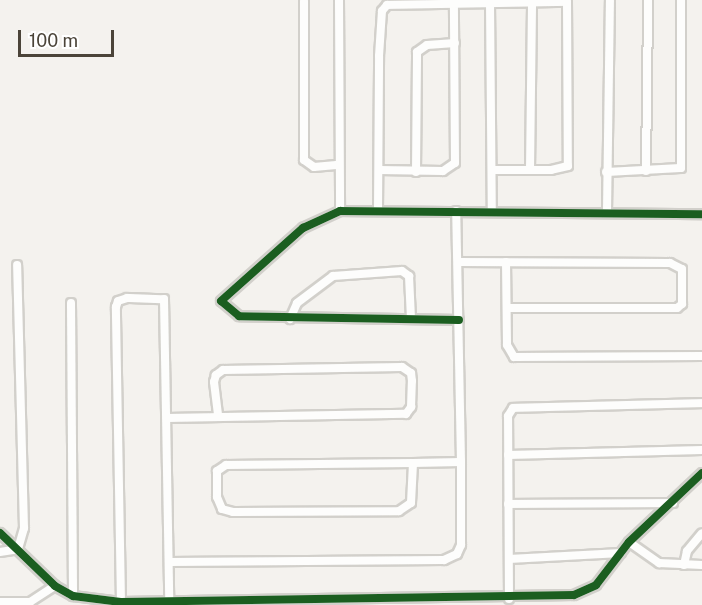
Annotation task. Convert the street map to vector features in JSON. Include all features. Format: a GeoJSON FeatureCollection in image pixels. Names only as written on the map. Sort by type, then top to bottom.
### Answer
{"type":"FeatureCollection","features":[{"type":"Feature","properties":{"kind":"street"},"geometry":{"type":"LineString","coordinates":[[339,0],[339,211]]}},
{"type":"Feature","properties":{"kind":"street"},"geometry":{"type":"LineString","coordinates":[[607,211],[610,0]]}},
{"type":"Feature","properties":{"kind":"street"},"geometry":{"type":"LineString","coordinates":[[646,171],[648,0]]}},
{"type":"Feature","properties":{"kind":"street"},"geometry":{"type":"LineString","coordinates":[[606,172],[679,170],[682,164],[681,0]]}},
{"type":"Feature","properties":{"kind":"street"},"geometry":{"type":"LineString","coordinates":[[303,1],[304,160],[314,167],[339,165]]}},
{"type":"Feature","properties":{"kind":"street"},"geometry":{"type":"LineString","coordinates":[[378,211],[382,11],[387,5],[563,1],[568,6],[569,164],[565,168],[493,170]]}},
{"type":"Feature","properties":{"kind":"street"},"geometry":{"type":"LineString","coordinates":[[379,170],[447,171],[456,160],[454,3]]}},
{"type":"Feature","properties":{"kind":"street"},"geometry":{"type":"LineString","coordinates":[[490,3],[492,212]]}},
{"type":"Feature","properties":{"kind":"street"},"geometry":{"type":"LineString","coordinates":[[530,170],[532,3]]}},
{"type":"Feature","properties":{"kind":"street"},"geometry":{"type":"LineString","coordinates":[[416,171],[417,52],[427,45],[455,43]]}},
{"type":"Feature","properties":{"kind":"street"},"geometry":{"type":"LineString","coordinates":[[459,320],[290,319],[239,316],[221,301],[303,228],[339,211],[607,211],[702,214]]}},
{"type":"Feature","properties":{"kind":"street"},"geometry":{"type":"LineString","coordinates":[[169,562],[448,559],[457,554],[461,545],[461,462],[456,211]]}},
{"type":"Feature","properties":{"kind":"street"},"geometry":{"type":"LineString","coordinates":[[458,262],[670,263],[679,265],[682,273],[681,304],[670,309],[508,308]]}},
{"type":"Feature","properties":{"kind":"street"},"geometry":{"type":"LineString","coordinates":[[506,262],[507,345],[514,357],[702,356]]}},
{"type":"Feature","properties":{"kind":"street"},"geometry":{"type":"LineString","coordinates":[[17,265],[24,528],[17,550]]}},
{"type":"Feature","properties":{"kind":"street"},"geometry":{"type":"LineString","coordinates":[[290,319],[297,303],[333,276],[402,271],[409,276],[411,319]]}},
{"type":"Feature","properties":{"kind":"street"},"geometry":{"type":"LineString","coordinates":[[121,602],[116,307],[122,299],[164,299],[169,600]]}},
{"type":"Feature","properties":{"kind":"street"},"geometry":{"type":"LineString","coordinates":[[71,303],[73,596]]}},
{"type":"Feature","properties":{"kind":"street"},"geometry":{"type":"LineString","coordinates":[[167,418],[406,414],[411,407],[411,373],[402,367],[223,370],[216,375],[214,382],[218,417]]}},
{"type":"Feature","properties":{"kind":"street"},"geometry":{"type":"LineString","coordinates":[[509,598],[508,416],[513,408],[702,403]]}},
{"type":"Feature","properties":{"kind":"street"},"geometry":{"type":"LineString","coordinates":[[508,455],[702,450]]}},
{"type":"Feature","properties":{"kind":"street"},"geometry":{"type":"LineString","coordinates":[[413,463],[411,503],[399,511],[233,512],[222,509],[216,497],[217,471],[226,465],[461,462]]}},
{"type":"Feature","properties":{"kind":"street"},"geometry":{"type":"LineString","coordinates":[[0,534],[56,586],[73,596],[121,602],[509,598],[582,593],[596,585],[629,542],[673,503],[702,473]]}},
{"type":"Feature","properties":{"kind":"street"},"geometry":{"type":"LineString","coordinates":[[508,504],[673,503]]}},
{"type":"Feature","properties":{"kind":"street"},"geometry":{"type":"LineString","coordinates":[[684,565],[687,551],[702,533]]}},
{"type":"Feature","properties":{"kind":"street"},"geometry":{"type":"LineString","coordinates":[[629,542],[659,563],[702,565]]}},
{"type":"Feature","properties":{"kind":"street"},"geometry":{"type":"LineString","coordinates":[[0,552],[17,550]]}},
{"type":"Feature","properties":{"kind":"street"},"geometry":{"type":"LineString","coordinates":[[509,559],[621,553]]}},
{"type":"Feature","properties":{"kind":"street"},"geometry":{"type":"LineString","coordinates":[[0,602],[30,602],[56,586]]}},
{"type":"Feature","properties":{"kind":"cycle path"},"geometry":{"type":"LineString","coordinates":[[459,320],[239,316],[221,301],[303,228],[340,211],[702,214]]}},
{"type":"Feature","properties":{"kind":"cycle path"},"geometry":{"type":"LineString","coordinates":[[0,533],[55,586],[73,596],[121,602],[574,595],[596,585],[629,542],[702,473]]}}]}
